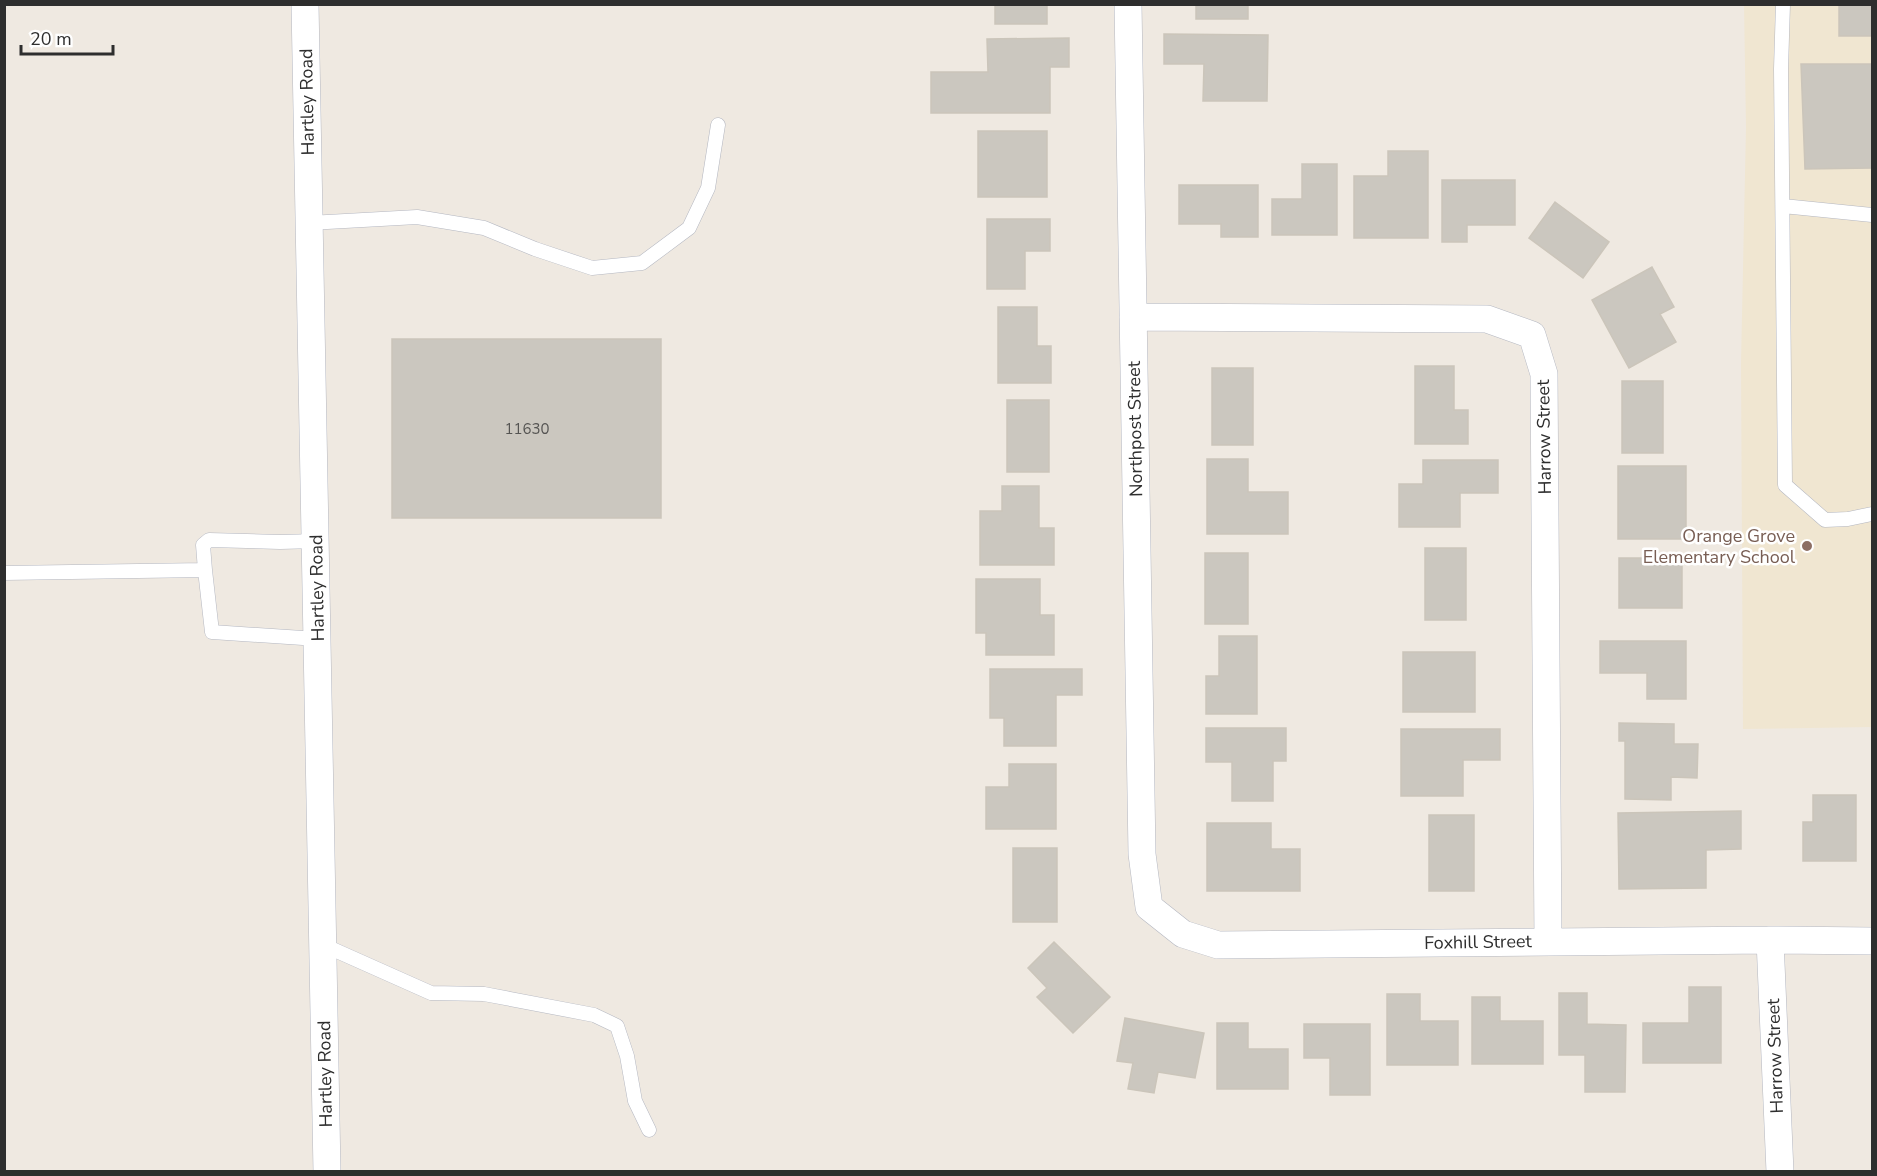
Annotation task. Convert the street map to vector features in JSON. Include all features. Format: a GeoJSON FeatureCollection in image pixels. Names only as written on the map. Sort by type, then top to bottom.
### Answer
{"type":"FeatureCollection","features":[{"type":"Feature","properties":{"kind":"street","name":"Hartley Road"},"geometry":{"type":"LineString","coordinates":[[305,4],[327,1172]]}},
{"type":"Feature","properties":{"kind":"street","name":"Northpost Street"},"geometry":{"type":"LineString","coordinates":[[1128,4],[1142,854]]}},
{"type":"Feature","properties":{"kind":"street","name":"Harrow Street"},"geometry":{"type":"LineString","coordinates":[[1133,317],[1487,319],[1532,335],[1544,374],[1548,942]]}},
{"type":"Feature","properties":{"kind":"street","name":"Foxhill Street"},"geometry":{"type":"LineString","coordinates":[[1142,854],[1149,907],[1183,934],[1218,945],[1872,940]]}},
{"type":"Feature","properties":{"kind":"street","name":"Harrow Street"},"geometry":{"type":"LineString","coordinates":[[1770,940],[1780,1172]]}},
{"type":"Feature","properties":{"kind":"lane"},"geometry":{"type":"LineString","coordinates":[[1783,4],[1781,69],[1785,486],[1825,520],[1848,519],[1872,514]]}},
{"type":"Feature","properties":{"kind":"lane"},"geometry":{"type":"LineString","coordinates":[[309,223],[417,217],[484,228],[535,249],[592,268],[642,262],[689,228],[708,188],[718,125]]}},
{"type":"Feature","properties":{"kind":"lane"},"geometry":{"type":"LineString","coordinates":[[1783,206],[1872,215]]}},
{"type":"Feature","properties":{"kind":"lane"},"geometry":{"type":"LineString","coordinates":[[316,541],[209,540],[203,545],[212,632],[318,639]]}},
{"type":"Feature","properties":{"kind":"lane"},"geometry":{"type":"LineString","coordinates":[[4,573],[205,570]]}},
{"type":"Feature","properties":{"kind":"lane"},"geometry":{"type":"LineString","coordinates":[[321,944],[431,993],[484,994],[594,1015],[617,1026],[627,1056],[635,1101],[649,1130]]}},
{"type":"Feature","properties":{"kind":"shaded area","name":"Orange Grove Elementary School"},"geometry":{"type":"Polygon","coordinates":[[[1744,5],[1872,5],[1872,727],[1743,729],[1741,364],[1746,127],[1744,5]]]}},
{"type":"Feature","properties":{"kind":"building"},"geometry":{"type":"Polygon","coordinates":[[[995,4],[1047,4],[1047,24],[995,24],[995,4]]]}},
{"type":"Feature","properties":{"kind":"building"},"geometry":{"type":"Polygon","coordinates":[[[1196,4],[1248,4],[1248,19],[1196,19],[1196,4]]]}},
{"type":"Feature","properties":{"kind":"building"},"geometry":{"type":"Polygon","coordinates":[[[1839,4],[1872,4],[1872,36],[1839,36],[1839,4]]]}},
{"type":"Feature","properties":{"kind":"building"},"geometry":{"type":"Polygon","coordinates":[[[1164,34],[1268,35],[1267,101],[1203,101],[1204,64],[1164,64],[1164,34]]]}},
{"type":"Feature","properties":{"kind":"building"},"geometry":{"type":"Polygon","coordinates":[[[1069,38],[1069,67],[1050,67],[1050,113],[931,113],[931,72],[988,72],[987,39],[1069,38]]]}},
{"type":"Feature","properties":{"kind":"building"},"geometry":{"type":"Polygon","coordinates":[[[1801,64],[1872,64],[1872,168],[1805,169],[1801,64]]]}},
{"type":"Feature","properties":{"kind":"building"},"geometry":{"type":"Polygon","coordinates":[[[978,131],[1047,131],[1047,197],[978,197],[978,131]]]}},
{"type":"Feature","properties":{"kind":"building"},"geometry":{"type":"Polygon","coordinates":[[[1388,151],[1428,151],[1428,238],[1354,238],[1354,176],[1388,176],[1388,151]]]}},
{"type":"Feature","properties":{"kind":"building"},"geometry":{"type":"Polygon","coordinates":[[[1302,164],[1337,164],[1337,235],[1272,235],[1272,199],[1302,199],[1302,164]]]}},
{"type":"Feature","properties":{"kind":"building"},"geometry":{"type":"Polygon","coordinates":[[[1442,180],[1515,180],[1515,225],[1467,225],[1467,242],[1442,242],[1442,180]]]}},
{"type":"Feature","properties":{"kind":"building"},"geometry":{"type":"Polygon","coordinates":[[[1179,185],[1258,185],[1258,237],[1221,237],[1221,224],[1179,224],[1179,185]]]}},
{"type":"Feature","properties":{"kind":"building"},"geometry":{"type":"Polygon","coordinates":[[[1555,202],[1609,242],[1583,278],[1529,238],[1555,202]]]}},
{"type":"Feature","properties":{"kind":"building"},"geometry":{"type":"Polygon","coordinates":[[[987,219],[1050,219],[1050,251],[1025,251],[1025,289],[987,289],[987,219]]]}},
{"type":"Feature","properties":{"kind":"building"},"geometry":{"type":"Polygon","coordinates":[[[1652,267],[1674,307],[1660,314],[1676,342],[1629,368],[1592,300],[1652,267]]]}},
{"type":"Feature","properties":{"kind":"building"},"geometry":{"type":"Polygon","coordinates":[[[998,307],[1037,307],[1037,346],[1051,346],[1051,383],[998,383],[998,307]]]}},
{"type":"Feature","properties":{"kind":"building"},"geometry":{"type":"Polygon","coordinates":[[[392,339],[661,339],[661,518],[392,518],[392,339]]]}},
{"type":"Feature","properties":{"kind":"building"},"geometry":{"type":"Polygon","coordinates":[[[1415,366],[1454,366],[1454,410],[1468,410],[1468,444],[1415,444],[1415,366]]]}},
{"type":"Feature","properties":{"kind":"building"},"geometry":{"type":"Polygon","coordinates":[[[1212,368],[1253,368],[1253,445],[1212,445],[1212,368]]]}},
{"type":"Feature","properties":{"kind":"building"},"geometry":{"type":"Polygon","coordinates":[[[1622,381],[1663,381],[1663,453],[1622,453],[1622,381]]]}},
{"type":"Feature","properties":{"kind":"building"},"geometry":{"type":"Polygon","coordinates":[[[1007,400],[1049,400],[1049,472],[1007,472],[1007,400]]]}},
{"type":"Feature","properties":{"kind":"building"},"geometry":{"type":"Polygon","coordinates":[[[1207,459],[1248,459],[1248,492],[1288,492],[1288,534],[1207,534],[1207,459]]]}},
{"type":"Feature","properties":{"kind":"building"},"geometry":{"type":"Polygon","coordinates":[[[1423,460],[1498,460],[1498,493],[1460,493],[1460,527],[1399,527],[1399,484],[1423,484],[1423,460]]]}},
{"type":"Feature","properties":{"kind":"building"},"geometry":{"type":"Polygon","coordinates":[[[1618,466],[1686,466],[1686,539],[1618,539],[1618,466]]]}},
{"type":"Feature","properties":{"kind":"building"},"geometry":{"type":"Polygon","coordinates":[[[1002,486],[1039,486],[1039,528],[1054,528],[1054,565],[980,565],[980,511],[1002,511],[1002,486]]]}},
{"type":"Feature","properties":{"kind":"building"},"geometry":{"type":"Polygon","coordinates":[[[1425,548],[1466,548],[1466,620],[1425,620],[1425,548]]]}},
{"type":"Feature","properties":{"kind":"building"},"geometry":{"type":"Polygon","coordinates":[[[1205,553],[1248,553],[1248,624],[1205,624],[1205,553]]]}},
{"type":"Feature","properties":{"kind":"building"},"geometry":{"type":"Polygon","coordinates":[[[1619,558],[1682,558],[1682,608],[1619,608],[1619,558]]]}},
{"type":"Feature","properties":{"kind":"building"},"geometry":{"type":"Polygon","coordinates":[[[976,579],[1040,579],[1040,615],[1054,615],[1054,655],[986,655],[986,633],[976,633],[976,579]]]}},
{"type":"Feature","properties":{"kind":"building"},"geometry":{"type":"Polygon","coordinates":[[[1219,636],[1257,636],[1257,714],[1206,714],[1206,676],[1219,676],[1219,636]]]}},
{"type":"Feature","properties":{"kind":"building"},"geometry":{"type":"Polygon","coordinates":[[[1600,641],[1686,641],[1686,699],[1647,699],[1647,673],[1600,673],[1600,641]]]}},
{"type":"Feature","properties":{"kind":"building"},"geometry":{"type":"Polygon","coordinates":[[[1403,652],[1475,652],[1475,712],[1403,712],[1403,652]]]}},
{"type":"Feature","properties":{"kind":"building"},"geometry":{"type":"Polygon","coordinates":[[[990,669],[1082,669],[1082,695],[1056,695],[1056,746],[1004,746],[1004,718],[990,718],[990,669]]]}},
{"type":"Feature","properties":{"kind":"building"},"geometry":{"type":"Polygon","coordinates":[[[1619,723],[1674,724],[1674,744],[1698,744],[1697,778],[1671,777],[1671,800],[1625,799],[1625,741],[1619,741],[1619,723]]]}},
{"type":"Feature","properties":{"kind":"building"},"geometry":{"type":"Polygon","coordinates":[[[1206,728],[1286,728],[1286,761],[1273,761],[1273,801],[1232,801],[1232,762],[1206,762],[1206,728]]]}},
{"type":"Feature","properties":{"kind":"building"},"geometry":{"type":"Polygon","coordinates":[[[1401,729],[1500,729],[1500,760],[1463,760],[1463,796],[1401,796],[1401,729]]]}},
{"type":"Feature","properties":{"kind":"building"},"geometry":{"type":"Polygon","coordinates":[[[1009,764],[1056,764],[1056,829],[986,829],[986,787],[1009,787],[1009,764]]]}},
{"type":"Feature","properties":{"kind":"building"},"geometry":{"type":"Polygon","coordinates":[[[1813,795],[1856,795],[1856,861],[1803,861],[1803,822],[1813,822],[1813,795]]]}},
{"type":"Feature","properties":{"kind":"building"},"geometry":{"type":"Polygon","coordinates":[[[1741,811],[1741,849],[1706,850],[1706,888],[1619,889],[1618,813],[1741,811]]]}},
{"type":"Feature","properties":{"kind":"building"},"geometry":{"type":"Polygon","coordinates":[[[1429,815],[1474,815],[1474,891],[1429,891],[1429,815]]]}},
{"type":"Feature","properties":{"kind":"building"},"geometry":{"type":"Polygon","coordinates":[[[1207,823],[1271,823],[1271,849],[1300,849],[1300,891],[1207,891],[1207,823]]]}},
{"type":"Feature","properties":{"kind":"building"},"geometry":{"type":"Polygon","coordinates":[[[1013,848],[1057,848],[1057,922],[1013,922],[1013,848]]]}},
{"type":"Feature","properties":{"kind":"building"},"geometry":{"type":"Polygon","coordinates":[[[1054,942],[1110,997],[1073,1033],[1037,997],[1047,988],[1028,968],[1054,942]]]}},
{"type":"Feature","properties":{"kind":"building"},"geometry":{"type":"Polygon","coordinates":[[[1689,987],[1721,987],[1721,1063],[1643,1063],[1643,1023],[1689,1023],[1689,987]]]}},
{"type":"Feature","properties":{"kind":"building"},"geometry":{"type":"Polygon","coordinates":[[[1559,993],[1587,993],[1587,1024],[1626,1025],[1625,1092],[1585,1092],[1585,1055],[1559,1055],[1559,993]]]}},
{"type":"Feature","properties":{"kind":"building"},"geometry":{"type":"Polygon","coordinates":[[[1387,994],[1420,994],[1420,1021],[1458,1021],[1458,1065],[1387,1065],[1387,994]]]}},
{"type":"Feature","properties":{"kind":"building"},"geometry":{"type":"Polygon","coordinates":[[[1472,997],[1500,997],[1500,1021],[1543,1021],[1543,1064],[1472,1064],[1472,997]]]}},
{"type":"Feature","properties":{"kind":"building"},"geometry":{"type":"Polygon","coordinates":[[[1125,1018],[1204,1033],[1195,1078],[1158,1072],[1154,1093],[1128,1089],[1133,1063],[1117,1061],[1125,1018]]]}},
{"type":"Feature","properties":{"kind":"building"},"geometry":{"type":"Polygon","coordinates":[[[1217,1023],[1248,1023],[1248,1049],[1288,1049],[1288,1089],[1217,1089],[1217,1023]]]}},
{"type":"Feature","properties":{"kind":"building"},"geometry":{"type":"Polygon","coordinates":[[[1304,1024],[1370,1024],[1370,1095],[1330,1095],[1330,1058],[1304,1058],[1304,1024]]]}},
{"type":"Feature","properties":{"kind":"place","name":"Orange Grove Elementary School"},"geometry":{"type":"Point","coordinates":[1807,546]}}]}
